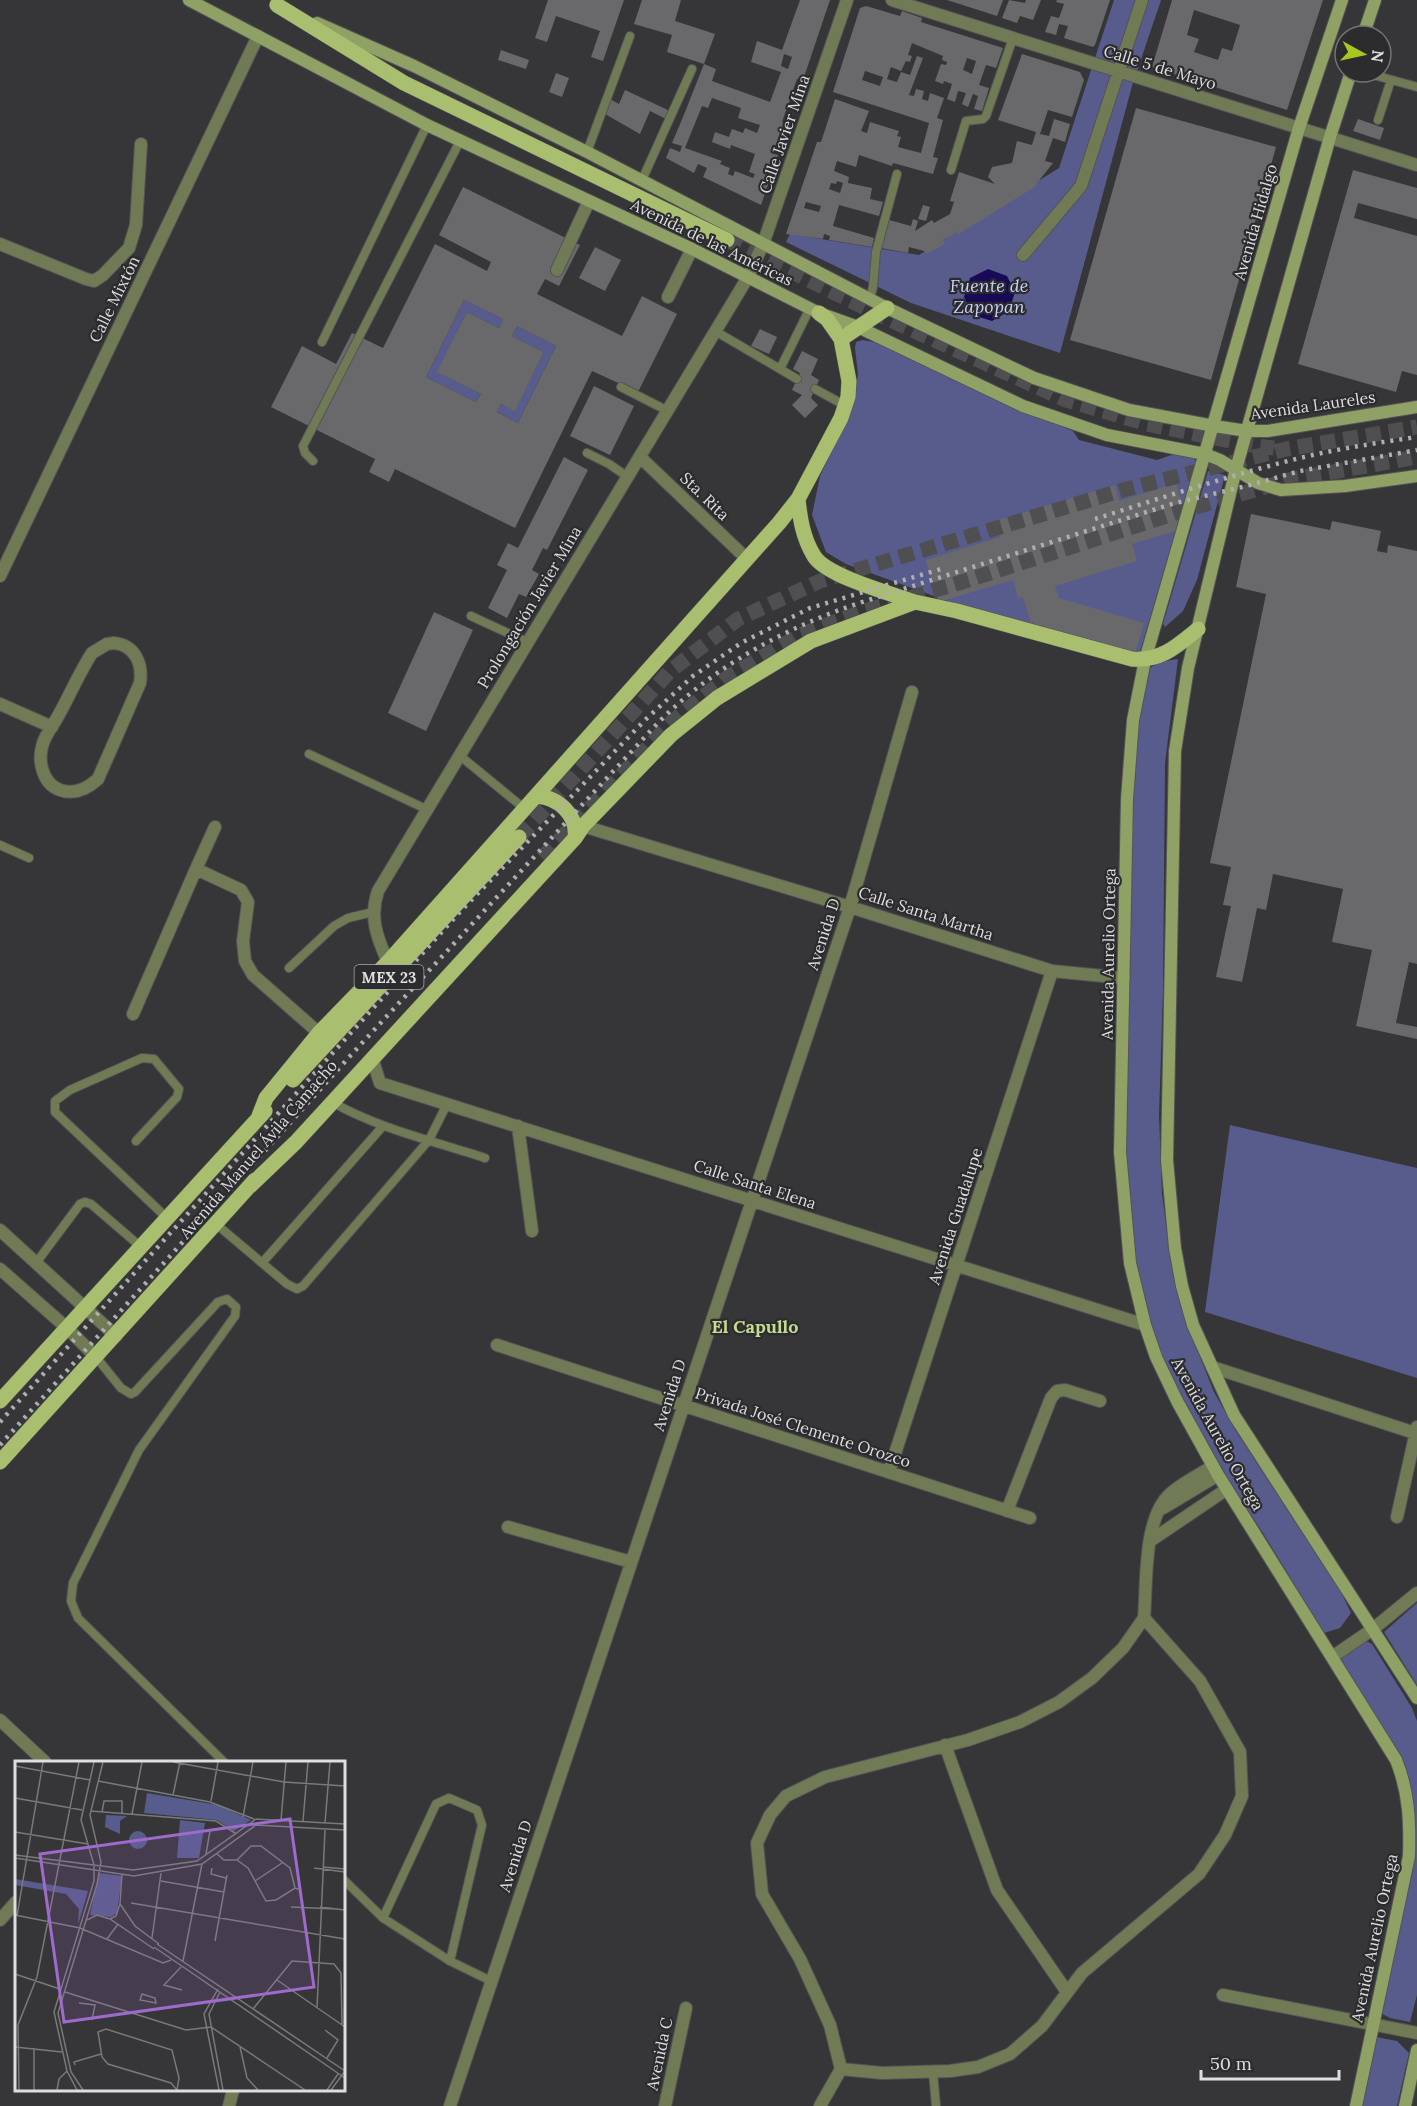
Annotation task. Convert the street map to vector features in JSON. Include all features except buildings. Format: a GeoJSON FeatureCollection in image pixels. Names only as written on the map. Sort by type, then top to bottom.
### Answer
{"type":"FeatureCollection","features":[{"type":"Feature","properties":{"kind":"main road","name":"Avenida de las Américas"},"geometry":{"type":"LineString","coordinates":[[189,0],[427,125],[692,249],[814,310],[858,327],[1023,406],[1107,435],[1205,454],[1236,469]]}},
{"type":"Feature","properties":{"kind":"main road","name":"Avenida Hidalgo"},"geometry":{"type":"LineString","coordinates":[[1205,454],[1299,128],[1342,0]]}},
{"type":"Feature","properties":{"kind":"main road"},"geometry":{"type":"LineString","coordinates":[[1367,24],[1374,0]]}},
{"type":"Feature","properties":{"kind":"main road","name":"Avenida de las Américas"},"geometry":{"type":"LineString","coordinates":[[274,2],[414,66],[642,180],[887,308],[1034,378],[1129,410],[1214,426]]}},
{"type":"Feature","properties":{"kind":"main road"},"geometry":{"type":"LineString","coordinates":[[274,2],[404,83],[727,240]]}},
{"type":"Feature","properties":{"kind":"main road"},"geometry":{"type":"LineString","coordinates":[[1347,84],[1236,469],[1258,483],[1281,490],[1345,486],[1417,476]]}},
{"type":"Feature","properties":{"kind":"main road"},"geometry":{"type":"LineString","coordinates":[[842,339],[887,308]]}},
{"type":"Feature","properties":{"kind":"main road"},"geometry":{"type":"LineString","coordinates":[[259,1116],[266,1098],[319,1034],[388,962],[525,809],[798,499],[842,418],[849,381],[842,339],[827,319],[814,310]]}},
{"type":"Feature","properties":{"kind":"main road","name":"Avenida Laureles"},"geometry":{"type":"LineString","coordinates":[[1214,426],[1247,431],[1268,431],[1417,407]]}},
{"type":"Feature","properties":{"kind":"main road","name":"Avenida Aurelio Ortega"},"geometry":{"type":"LineString","coordinates":[[1205,454],[1145,660],[1133,720],[1129,755],[1120,1152],[1130,1263],[1145,1325],[1156,1357],[1177,1401],[1227,1490],[1396,1760],[1403,1778],[1410,1822],[1409,1856],[1356,2106]]}},
{"type":"Feature","properties":{"kind":"main road","name":"Avenida Aurelio Ortega"},"geometry":{"type":"LineString","coordinates":[[1236,469],[1186,680],[1175,750],[1167,1160],[1175,1248],[1182,1286],[1193,1325],[1234,1415],[1417,1698]]}},
{"type":"Feature","properties":{"kind":"main road"},"geometry":{"type":"LineString","coordinates":[[798,499],[801,527],[815,558],[828,569],[854,581],[915,602],[957,611],[1132,659],[1145,660],[1168,652],[1198,629]]}},
{"type":"Feature","properties":{"kind":"main road"},"geometry":{"type":"LineString","coordinates":[[250,1186],[296,1142],[579,832],[671,735],[717,698],[811,641],[915,602]]}},
{"type":"Feature","properties":{"kind":"main road"},"geometry":{"type":"LineString","coordinates":[[536,796],[552,798],[566,810],[575,829],[579,832]]}},
{"type":"Feature","properties":{"kind":"main road","name":"Avenida Manuel Ávila Camacho"},"geometry":{"type":"LineString","coordinates":[[4,1393],[67,1328],[259,1116],[519,837]]}},
{"type":"Feature","properties":{"kind":"main road","name":"Avenida Manuel Ávila Camacho"},"geometry":{"type":"LineString","coordinates":[[0,1462],[116,1336],[250,1186],[296,1130],[542,858]]}},
{"type":"Feature","properties":{"kind":"main road"},"geometry":{"type":"LineString","coordinates":[[1405,2106],[1417,2050]]}},
{"type":"Feature","properties":{"kind":"street","name":"Calle Javier Mina"},"geometry":{"type":"LineString","coordinates":[[748,277],[763,244],[847,0]]}},
{"type":"Feature","properties":{"kind":"street","name":"Calle 5 de Mayo"},"geometry":{"type":"LineString","coordinates":[[892,0],[1417,165]]}},
{"type":"Feature","properties":{"kind":"street"},"geometry":{"type":"LineString","coordinates":[[1023,255],[1082,186],[1142,0]]}},
{"type":"Feature","properties":{"kind":"street","name":"Calle Mixtón"},"geometry":{"type":"LineString","coordinates":[[0,576],[258,36]]}},
{"type":"Feature","properties":{"kind":"street"},"geometry":{"type":"LineString","coordinates":[[0,244],[86,279],[94,281],[103,275],[129,248],[136,225],[141,144]]}},
{"type":"Feature","properties":{"kind":"street"},"geometry":{"type":"LineString","coordinates":[[557,270],[589,201]]}},
{"type":"Feature","properties":{"kind":"street"},"geometry":{"type":"LineString","coordinates":[[668,297],[692,249]]}},
{"type":"Feature","properties":{"kind":"street","name":"Prolongación Javier Mina"},"geometry":{"type":"LineString","coordinates":[[388,962],[374,928],[373,912],[378,891],[748,277]]}},
{"type":"Feature","properties":{"kind":"street","name":"Sta. Rita"},"geometry":{"type":"LineString","coordinates":[[640,457],[747,559]]}},
{"type":"Feature","properties":{"kind":"street"},"geometry":{"type":"LineString","coordinates":[[114,643],[122,643],[129,648],[139,660],[140,683],[102,773],[92,785],[69,792],[53,787],[47,780],[41,764],[41,754],[42,745],[52,728],[92,652],[114,643]]}},
{"type":"Feature","properties":{"kind":"street","name":"Avenida D"},"geometry":{"type":"LineString","coordinates":[[450,2106],[850,907],[912,692]]}},
{"type":"Feature","properties":{"kind":"street"},"geometry":{"type":"LineString","coordinates":[[0,704],[52,728]]}},
{"type":"Feature","properties":{"kind":"street"},"geometry":{"type":"LineString","coordinates":[[133,1014],[215,827]]}},
{"type":"Feature","properties":{"kind":"street","name":"Calle Santa Martha"},"geometry":{"type":"LineString","coordinates":[[579,832],[850,907],[1052,971],[1124,978]]}},
{"type":"Feature","properties":{"kind":"street"},"geometry":{"type":"LineString","coordinates":[[196,869],[241,890],[248,902],[243,941],[245,961],[253,975],[319,1034]]}},
{"type":"Feature","properties":{"kind":"street","name":"Avenida Guadalupe"},"geometry":{"type":"LineString","coordinates":[[889,1472],[1052,971]]}},
{"type":"Feature","properties":{"kind":"street","name":"Calle Santa Elena"},"geometry":{"type":"LineString","coordinates":[[372,1058],[380,1083],[1145,1325]]}},
{"type":"Feature","properties":{"kind":"street"},"geometry":{"type":"LineString","coordinates":[[518,1126],[532,1231]]}},
{"type":"Feature","properties":{"kind":"street"},"geometry":{"type":"LineString","coordinates":[[0,1230],[116,1336]]}},
{"type":"Feature","properties":{"kind":"street"},"geometry":{"type":"LineString","coordinates":[[0,1269],[67,1328],[96,1358]]}},
{"type":"Feature","properties":{"kind":"street","name":"Privada José Clemente Orozco"},"geometry":{"type":"LineString","coordinates":[[497,1345],[1030,1518]]}},
{"type":"Feature","properties":{"kind":"street"},"geometry":{"type":"LineString","coordinates":[[1212,1367],[1416,1429],[1397,1517]]}},
{"type":"Feature","properties":{"kind":"street"},"geometry":{"type":"LineString","coordinates":[[1007,1511],[1051,1398],[1057,1391],[1065,1390],[1101,1401]]}},
{"type":"Feature","properties":{"kind":"street"},"geometry":{"type":"LineString","coordinates":[[820,2106],[841,2069],[830,2025],[805,1968],[762,1894],[757,1843],[770,1815],[786,1796],[825,1777],[968,1740],[1020,1722],[1059,1702],[1092,1678],[1123,1648],[1144,1618],[1149,1541],[1157,1512],[1170,1494],[1215,1470]]}},
{"type":"Feature","properties":{"kind":"street"},"geometry":{"type":"LineString","coordinates":[[1149,1541],[1227,1490]]}},
{"type":"Feature","properties":{"kind":"street"},"geometry":{"type":"LineString","coordinates":[[508,1527],[631,1562]]}},
{"type":"Feature","properties":{"kind":"street"},"geometry":{"type":"LineString","coordinates":[[1332,1657],[1373,1629],[1417,1593]]}},
{"type":"Feature","properties":{"kind":"street"},"geometry":{"type":"LineString","coordinates":[[841,2069],[882,2073],[933,2072],[978,2067],[1010,2054],[1042,2026],[1082,1973],[1199,1874],[1225,1835],[1242,1796],[1240,1752],[1200,1681],[1144,1618]]}},
{"type":"Feature","properties":{"kind":"street"},"geometry":{"type":"LineString","coordinates":[[0,1720],[44,1761]]}},
{"type":"Feature","properties":{"kind":"street"},"geometry":{"type":"LineString","coordinates":[[945,1745],[997,1890],[1067,1992]]}},
{"type":"Feature","properties":{"kind":"street"},"geometry":{"type":"LineString","coordinates":[[0,1920],[15,1903]]}},
{"type":"Feature","properties":{"kind":"street"},"geometry":{"type":"LineString","coordinates":[[1223,1995],[1417,2033]]}},
{"type":"Feature","properties":{"kind":"street","name":"Avenida C"},"geometry":{"type":"LineString","coordinates":[[665,2106],[686,2008]]}},
{"type":"Feature","properties":{"kind":"street"},"geometry":{"type":"LineString","coordinates":[[229,2106],[233,2091]]}},
{"type":"Feature","properties":{"kind":"lane"},"geometry":{"type":"LineString","coordinates":[[587,152],[630,36]]}},
{"type":"Feature","properties":{"kind":"lane"},"geometry":{"type":"LineString","coordinates":[[951,170],[966,121],[983,119],[987,116],[1013,38]]}},
{"type":"Feature","properties":{"kind":"lane"},"geometry":{"type":"LineString","coordinates":[[642,180],[692,69]]}},
{"type":"Feature","properties":{"kind":"lane"},"geometry":{"type":"LineString","coordinates":[[1393,81],[1417,87]]}},
{"type":"Feature","properties":{"kind":"lane"},"geometry":{"type":"LineString","coordinates":[[1378,120],[1390,84]]}},
{"type":"Feature","properties":{"kind":"lane"},"geometry":{"type":"LineString","coordinates":[[322,342],[427,125]]}},
{"type":"Feature","properties":{"kind":"lane"},"geometry":{"type":"LineString","coordinates":[[313,461],[305,453],[303,446],[460,141]]}},
{"type":"Feature","properties":{"kind":"lane"},"geometry":{"type":"LineString","coordinates":[[870,299],[876,252],[897,174]]}},
{"type":"Feature","properties":{"kind":"lane"},"geometry":{"type":"LineString","coordinates":[[780,369],[814,310]]}},
{"type":"Feature","properties":{"kind":"lane"},"geometry":{"type":"LineString","coordinates":[[715,331],[797,379]]}},
{"type":"Feature","properties":{"kind":"lane"},"geometry":{"type":"LineString","coordinates":[[621,387],[668,411]]}},
{"type":"Feature","properties":{"kind":"lane"},"geometry":{"type":"LineString","coordinates":[[815,389],[846,406]]}},
{"type":"Feature","properties":{"kind":"lane"},"geometry":{"type":"LineString","coordinates":[[587,453],[628,477]]}},
{"type":"Feature","properties":{"kind":"lane"},"geometry":{"type":"LineString","coordinates":[[471,616],[527,642]]}},
{"type":"Feature","properties":{"kind":"lane"},"geometry":{"type":"LineString","coordinates":[[309,754],[426,809]]}},
{"type":"Feature","properties":{"kind":"lane"},"geometry":{"type":"LineString","coordinates":[[459,755],[525,809]]}},
{"type":"Feature","properties":{"kind":"lane"},"geometry":{"type":"LineString","coordinates":[[0,845],[29,858]]}},
{"type":"Feature","properties":{"kind":"lane"},"geometry":{"type":"LineString","coordinates":[[289,968],[334,926],[348,918],[373,912]]}},
{"type":"Feature","properties":{"kind":"lane"},"geometry":{"type":"LineString","coordinates":[[136,1141],[177,1097],[179,1089],[154,1059],[142,1058],[70,1090],[55,1101],[55,1112],[167,1218]]}},
{"type":"Feature","properties":{"kind":"lane"},"geometry":{"type":"LineString","coordinates":[[332,1102],[352,1114],[383,1126],[486,1158]]}},
{"type":"Feature","properties":{"kind":"lane"},"geometry":{"type":"LineString","coordinates":[[216,1224],[286,1284],[297,1288],[303,1286],[429,1140],[447,1104]]}},
{"type":"Feature","properties":{"kind":"lane"},"geometry":{"type":"LineString","coordinates":[[262,1263],[383,1126]]}},
{"type":"Feature","properties":{"kind":"lane"},"geometry":{"type":"LineString","coordinates":[[36,1263],[80,1204],[86,1202],[141,1248]]}},
{"type":"Feature","properties":{"kind":"lane"},"geometry":{"type":"LineString","coordinates":[[96,1358],[121,1388],[131,1394],[218,1302],[227,1299],[236,1307],[235,1316],[139,1450],[73,1583],[71,1601],[78,1618],[223,1761]]}},
{"type":"Feature","properties":{"kind":"lane"},"geometry":{"type":"LineString","coordinates":[[383,1918],[436,1804],[449,1797],[477,1810],[482,1825],[450,1961]]}},
{"type":"Feature","properties":{"kind":"lane"},"geometry":{"type":"LineString","coordinates":[[345,1881],[383,1918],[450,1961],[491,1981]]}},
{"type":"Feature","properties":{"kind":"lane"},"geometry":{"type":"LineString","coordinates":[[933,2072],[936,2106]]}},
{"type":"Feature","properties":{"kind":"shaded area"},"geometry":{"type":"Polygon","coordinates":[[[1114,0],[1161,0],[1132,86],[1060,353],[911,303],[786,242],[790,234],[919,255],[1059,168],[1114,0]]]}},
{"type":"Feature","properties":{"kind":"shaded area"},"geometry":{"type":"Polygon","coordinates":[[[464,300],[503,319],[499,328],[467,312],[438,372],[481,394],[476,402],[426,377],[464,300]]]}},
{"type":"Feature","properties":{"kind":"shaded area"},"geometry":{"type":"Polygon","coordinates":[[[517,326],[556,346],[518,423],[497,412],[501,404],[515,410],[544,352],[512,336],[517,326]]]}},
{"type":"Feature","properties":{"kind":"shaded area"},"geometry":{"type":"Polygon","coordinates":[[[863,340],[883,344],[1073,431],[1079,440],[1157,460],[1177,453],[1193,456],[1196,462],[1140,652],[964,607],[846,564],[826,552],[812,515],[820,476],[854,404],[858,374],[855,348],[856,342],[863,340]]]}},
{"type":"Feature","properties":{"kind":"shaded area"},"geometry":{"type":"Polygon","coordinates":[[[1208,471],[1225,475],[1197,580],[1183,611],[1165,627],[1163,624],[1208,471]]]}},
{"type":"Feature","properties":{"kind":"shaded area"},"geometry":{"type":"Polygon","coordinates":[[[1178,659],[1165,763],[1163,991],[1159,1115],[1162,1194],[1171,1262],[1186,1322],[1214,1392],[1236,1431],[1342,1594],[1351,1613],[1340,1628],[1324,1633],[1235,1491],[1175,1385],[1153,1335],[1138,1277],[1132,1238],[1126,1160],[1134,764],[1144,672],[1159,662],[1178,659]]]}},
{"type":"Feature","properties":{"kind":"shaded area"},"geometry":{"type":"Polygon","coordinates":[[[1230,1125],[1417,1168],[1417,1378],[1205,1312],[1230,1125]]]}},
{"type":"Feature","properties":{"kind":"shaded area"},"geometry":{"type":"Polygon","coordinates":[[[1417,1603],[1417,1685],[1384,1632],[1417,1603]]]}},
{"type":"Feature","properties":{"kind":"shaded area"},"geometry":{"type":"Polygon","coordinates":[[[1366,1641],[1372,1644],[1412,1708],[1417,1721],[1417,1995],[1410,2022],[1390,2018],[1377,2011],[1410,1854],[1408,1793],[1336,1660],[1366,1641]]]}},
{"type":"Feature","properties":{"kind":"shaded area"},"geometry":{"type":"Polygon","coordinates":[[[1371,2036],[1397,2041],[1409,2053],[1397,2106],[1357,2106],[1371,2036]]]}},
{"type":"Feature","properties":{"kind":"water","name":"Fuente de Zapopan"},"geometry":{"type":"Polygon","coordinates":[[[988,269],[1007,276],[1015,292],[1009,311],[992,321],[973,315],[964,297],[970,278],[988,269]]]}},
{"type":"Feature","properties":{"kind":"tunnel"},"geometry":{"type":"LineString","coordinates":[[727,240],[888,319],[1066,400],[1147,424],[1274,448]]}},
{"type":"Feature","properties":{"kind":"tunnel"},"geometry":{"type":"LineString","coordinates":[[519,837],[670,671],[738,619],[820,581],[1123,490],[1286,449],[1417,427]]}},
{"type":"Feature","properties":{"kind":"tunnel"},"geometry":{"type":"LineString","coordinates":[[542,858],[673,721],[728,677],[800,635],[861,612],[1182,511],[1293,479],[1417,457]]}},
{"type":"Feature","properties":{"kind":"railway"},"geometry":{"type":"LineString","coordinates":[[1095,519],[1296,459],[1417,437]]}},
{"type":"Feature","properties":{"kind":"railway"},"geometry":{"type":"LineString","coordinates":[[0,1445],[351,1055],[655,726],[699,686],[723,669],[774,639],[828,614],[1172,504],[1300,471],[1417,450]]}},
{"type":"Feature","properties":{"kind":"railway"},"geometry":{"type":"LineString","coordinates":[[0,1422],[458,914],[645,720],[693,676],[741,643],[810,608],[941,569]]}},
{"type":"Feature","properties":{"kind":"district","name":"El Capullo"},"geometry":{"type":"Point","coordinates":[755,1326]}}]}
